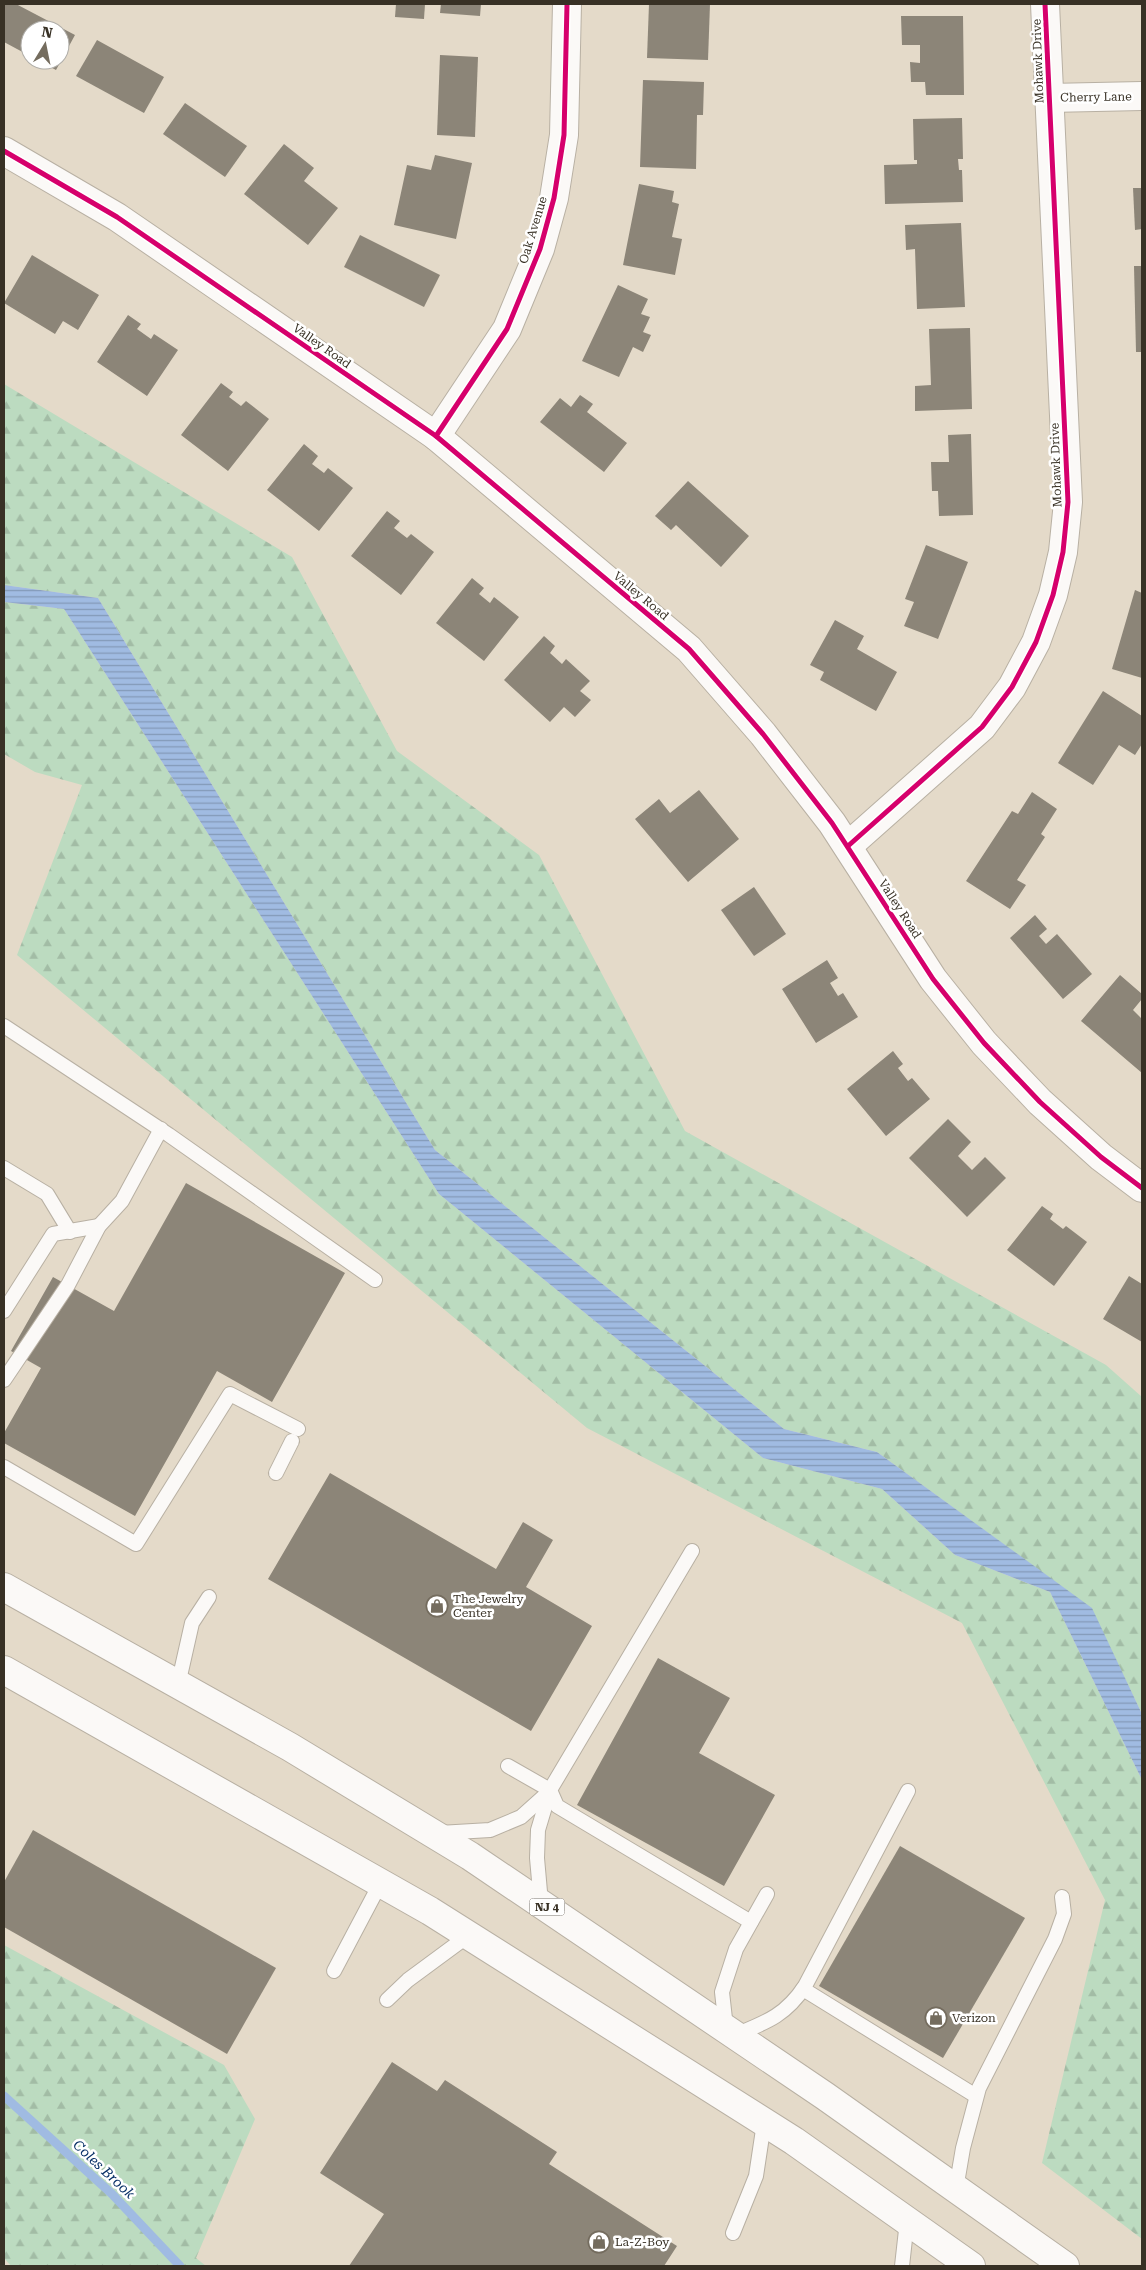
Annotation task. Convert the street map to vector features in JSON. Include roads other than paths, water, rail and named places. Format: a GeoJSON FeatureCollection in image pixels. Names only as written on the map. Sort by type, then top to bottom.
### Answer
{"type":"FeatureCollection","features":[{"type":"Feature","properties":{"kind":"main road","name":"Oak Avenue"},"geometry":{"type":"LineString","coordinates":[[436,436],[507,329],[540,249],[554,198],[564,135],[567,4]]}},
{"type":"Feature","properties":{"kind":"main road","name":"Mohawk Drive"},"geometry":{"type":"LineString","coordinates":[[848,846],[982,727],[1012,687],[1036,642],[1053,595],[1063,552],[1068,502],[1045,4]]}},
{"type":"Feature","properties":{"kind":"main road","name":"Cherry Lane"},"geometry":{"type":"LineString","coordinates":[[1049,98],[1142,96]]}},
{"type":"Feature","properties":{"kind":"main road","name":"Valley Road"},"geometry":{"type":"LineString","coordinates":[[4,151],[118,217],[436,436],[688,649],[763,734],[848,846],[933,979],[984,1043],[1040,1102],[1101,1157],[1142,1188]]}},
{"type":"Feature","properties":{"kind":"main road","name":"NJ 4"},"geometry":{"type":"LineString","coordinates":[[4,1587],[290,1747],[542,1903],[1065,2266]]}},
{"type":"Feature","properties":{"kind":"main road"},"geometry":{"type":"LineString","coordinates":[[4,1670],[254,1810],[469,1935],[764,2122],[971,2266]]}},
{"type":"Feature","properties":{"kind":"lane"},"geometry":{"type":"LineString","coordinates":[[4,1026],[160,1129],[376,1280]]}},
{"type":"Feature","properties":{"kind":"lane"},"geometry":{"type":"LineString","coordinates":[[4,1380],[68,1285],[99,1226],[122,1200],[160,1129]]}},
{"type":"Feature","properties":{"kind":"lane"},"geometry":{"type":"LineString","coordinates":[[4,1168],[47,1194],[70,1232]]}},
{"type":"Feature","properties":{"kind":"lane"},"geometry":{"type":"LineString","coordinates":[[4,1311],[53,1234],[99,1226]]}},
{"type":"Feature","properties":{"kind":"lane"},"geometry":{"type":"LineString","coordinates":[[4,1466],[136,1544],[230,1394],[295,1435],[276,1472]]}},
{"type":"Feature","properties":{"kind":"lane"},"geometry":{"type":"LineString","coordinates":[[542,1903],[537,1858],[538,1830],[550,1790],[692,1551]]}},
{"type":"Feature","properties":{"kind":"lane"},"geometry":{"type":"LineString","coordinates":[[178,1685],[192,1622],[208,1597]]}},
{"type":"Feature","properties":{"kind":"lane"},"geometry":{"type":"LineString","coordinates":[[508,1766],[550,1790],[558,1806],[751,1922]]}},
{"type":"Feature","properties":{"kind":"lane"},"geometry":{"type":"LineString","coordinates":[[433,1834],[490,1830],[521,1817],[550,1790]]}},
{"type":"Feature","properties":{"kind":"lane"},"geometry":{"type":"LineString","coordinates":[[767,1894],[736,1950],[722,1992],[730,2032],[773,2020],[794,2003],[908,1791]]}},
{"type":"Feature","properties":{"kind":"lane"},"geometry":{"type":"LineString","coordinates":[[334,1971],[380,1884]]}},
{"type":"Feature","properties":{"kind":"lane"},"geometry":{"type":"LineString","coordinates":[[956,2189],[963,2148],[976,2096],[1027,1990],[1055,1939],[1064,1914],[1062,1897]]}},
{"type":"Feature","properties":{"kind":"lane"},"geometry":{"type":"LineString","coordinates":[[386,2000],[408,1980],[469,1935]]}},
{"type":"Feature","properties":{"kind":"lane"},"geometry":{"type":"LineString","coordinates":[[803,1989],[976,2096]]}},
{"type":"Feature","properties":{"kind":"lane"},"geometry":{"type":"LineString","coordinates":[[733,2233],[756,2176],[764,2122]]}},
{"type":"Feature","properties":{"kind":"lane"},"geometry":{"type":"LineString","coordinates":[[902,2266],[906,2221]]}},
{"type":"Feature","properties":{"kind":"water"},"geometry":{"type":"Polygon","coordinates":[[[4,585],[98,598],[435,1150],[784,1429],[877,1452],[1092,1608],[1142,1714],[1142,1780],[1050,1592],[955,1555],[882,1489],[763,1458],[439,1194],[64,609],[4,602],[4,585]]]}},
{"type":"Feature","properties":{"kind":"waterway","name":"Coles Brook"},"geometry":{"type":"LineString","coordinates":[[4,2096],[112,2194],[180,2266]]}},
{"type":"Feature","properties":{"kind":"place","name":"The Jewelry Center"},"geometry":{"type":"Point","coordinates":[437,1606]}},
{"type":"Feature","properties":{"kind":"place","name":"Verizon"},"geometry":{"type":"Point","coordinates":[936,2018]}},
{"type":"Feature","properties":{"kind":"place","name":"La-Z-Boy"},"geometry":{"type":"Point","coordinates":[599,2242]}}]}
